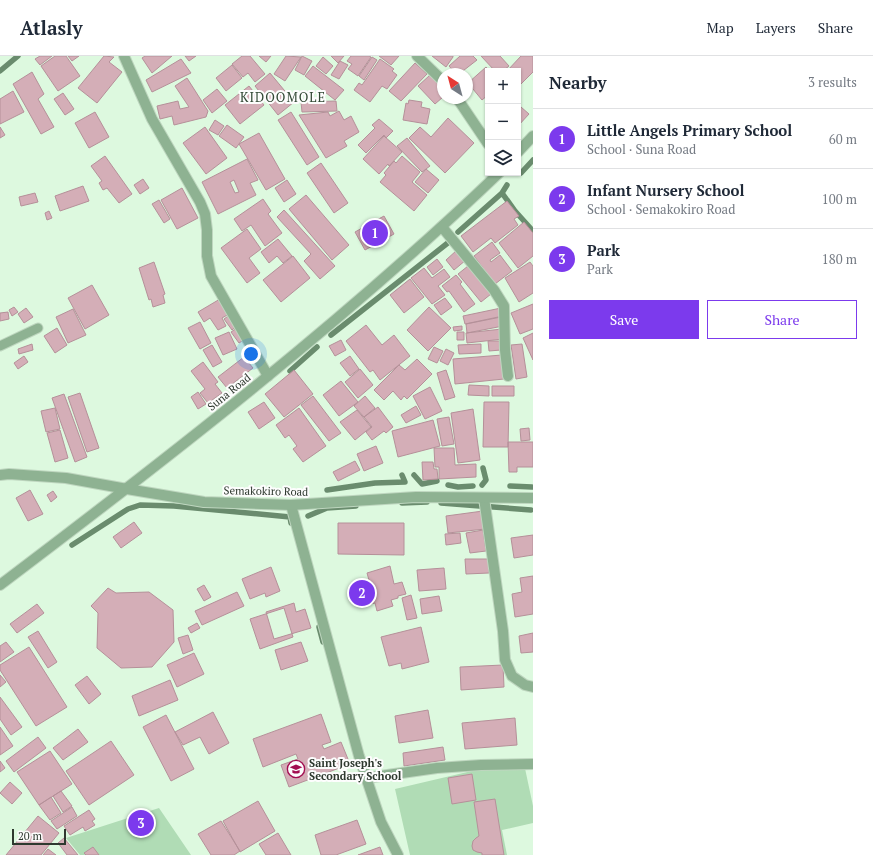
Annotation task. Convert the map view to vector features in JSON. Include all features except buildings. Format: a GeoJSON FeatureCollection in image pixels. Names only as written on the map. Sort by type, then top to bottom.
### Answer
{"type":"FeatureCollection","features":[{"type":"Feature","properties":{"kind":"street"},"geometry":{"type":"LineString","coordinates":[[124,56],[152,120],[200,202],[205,214],[207,230],[207,256],[211,276],[268,376]]}},
{"type":"Feature","properties":{"kind":"street"},"geometry":{"type":"LineString","coordinates":[[417,56],[437,75]]}},
{"type":"Feature","properties":{"kind":"street"},"geometry":{"type":"LineString","coordinates":[[461,104],[485,140]]}},
{"type":"Feature","properties":{"kind":"street"},"geometry":{"type":"LineString","coordinates":[[521,149],[533,136]]}},
{"type":"Feature","properties":{"kind":"street","name":"Suna Road"},"geometry":{"type":"LineString","coordinates":[[0,585],[127,489],[268,376],[442,227],[496,176]]}},
{"type":"Feature","properties":{"kind":"street"},"geometry":{"type":"LineString","coordinates":[[442,227],[494,290],[504,306],[508,376]]}},
{"type":"Feature","properties":{"kind":"street","name":"Semakokiro Road"},"geometry":{"type":"LineString","coordinates":[[0,476],[9,474],[66,478],[204,502],[291,505],[416,497],[533,498]]}},
{"type":"Feature","properties":{"kind":"street"},"geometry":{"type":"LineString","coordinates":[[484,498],[503,631],[505,660],[512,676],[525,685],[533,687]]}},
{"type":"Feature","properties":{"kind":"street"},"geometry":{"type":"LineString","coordinates":[[291,505],[366,778],[381,822],[398,855]]}},
{"type":"Feature","properties":{"kind":"street"},"geometry":{"type":"LineString","coordinates":[[366,778],[437,768],[533,764]]}},
{"type":"Feature","properties":{"kind":"lane"},"geometry":{"type":"LineString","coordinates":[[0,346],[38,328]]}},
{"type":"Feature","properties":{"kind":"green space"},"geometry":{"type":"Polygon","coordinates":[[[523,759],[533,806],[533,823],[502,830],[507,855],[410,855],[395,789],[523,759]]]}},
{"type":"Feature","properties":{"kind":"green space"},"geometry":{"type":"Polygon","coordinates":[[[159,808],[191,855],[80,855],[66,838],[159,808]]]}},
{"type":"Feature","properties":{"kind":"waterway"},"geometry":{"type":"LineString","coordinates":[[0,71],[18,56]]}},
{"type":"Feature","properties":{"kind":"waterway"},"geometry":{"type":"LineString","coordinates":[[521,173],[533,160]]}},
{"type":"Feature","properties":{"kind":"waterway"},"geometry":{"type":"LineString","coordinates":[[458,232],[502,193],[507,185]]}},
{"type":"Feature","properties":{"kind":"waterway"},"geometry":{"type":"LineString","coordinates":[[502,193],[515,211],[533,231]]}},
{"type":"Feature","properties":{"kind":"waterway"},"geometry":{"type":"LineString","coordinates":[[331,335],[449,242]]}},
{"type":"Feature","properties":{"kind":"waterway"},"geometry":{"type":"LineString","coordinates":[[290,371],[317,347]]}},
{"type":"Feature","properties":{"kind":"waterway"},"geometry":{"type":"LineString","coordinates":[[482,485],[486,480],[483,468]]}},
{"type":"Feature","properties":{"kind":"waterway"},"geometry":{"type":"LineString","coordinates":[[327,490],[375,483],[405,482],[402,475]]}},
{"type":"Feature","properties":{"kind":"waterway"},"geometry":{"type":"LineString","coordinates":[[414,475],[422,484],[437,481]]}},
{"type":"Feature","properties":{"kind":"waterway"},"geometry":{"type":"LineString","coordinates":[[448,485],[458,487],[473,486]]}},
{"type":"Feature","properties":{"kind":"waterway"},"geometry":{"type":"LineString","coordinates":[[510,486],[532,487]]}},
{"type":"Feature","properties":{"kind":"waterway"},"geometry":{"type":"LineString","coordinates":[[402,503],[427,502]]}},
{"type":"Feature","properties":{"kind":"waterway"},"geometry":{"type":"LineString","coordinates":[[441,503],[531,510]]}},
{"type":"Feature","properties":{"kind":"waterway"},"geometry":{"type":"LineString","coordinates":[[72,545],[128,509],[140,505],[174,506],[290,517],[291,523]]}},
{"type":"Feature","properties":{"kind":"waterway"},"geometry":{"type":"LineString","coordinates":[[308,516],[327,508],[356,506]]}},
{"type":"Feature","properties":{"kind":"waterway"},"geometry":{"type":"LineString","coordinates":[[319,627],[323,642]]}},
{"type":"Feature","properties":{"kind":"place","name":"Little Angels Primary School"},"geometry":{"type":"Point","coordinates":[375,233]}},
{"type":"Feature","properties":{"kind":"place","name":"Infant Nursery School"},"geometry":{"type":"Point","coordinates":[362,593]}},
{"type":"Feature","properties":{"kind":"place","name":"Saint Joseph's Secondary School"},"geometry":{"type":"Point","coordinates":[296,769]}},
{"type":"Feature","properties":{"kind":"place","name":"Park"},"geometry":{"type":"Point","coordinates":[141,823]}},
{"type":"Feature","properties":{"kind":"district","name":"KIDOOMOLE"},"geometry":{"type":"Point","coordinates":[283,97]}}]}
